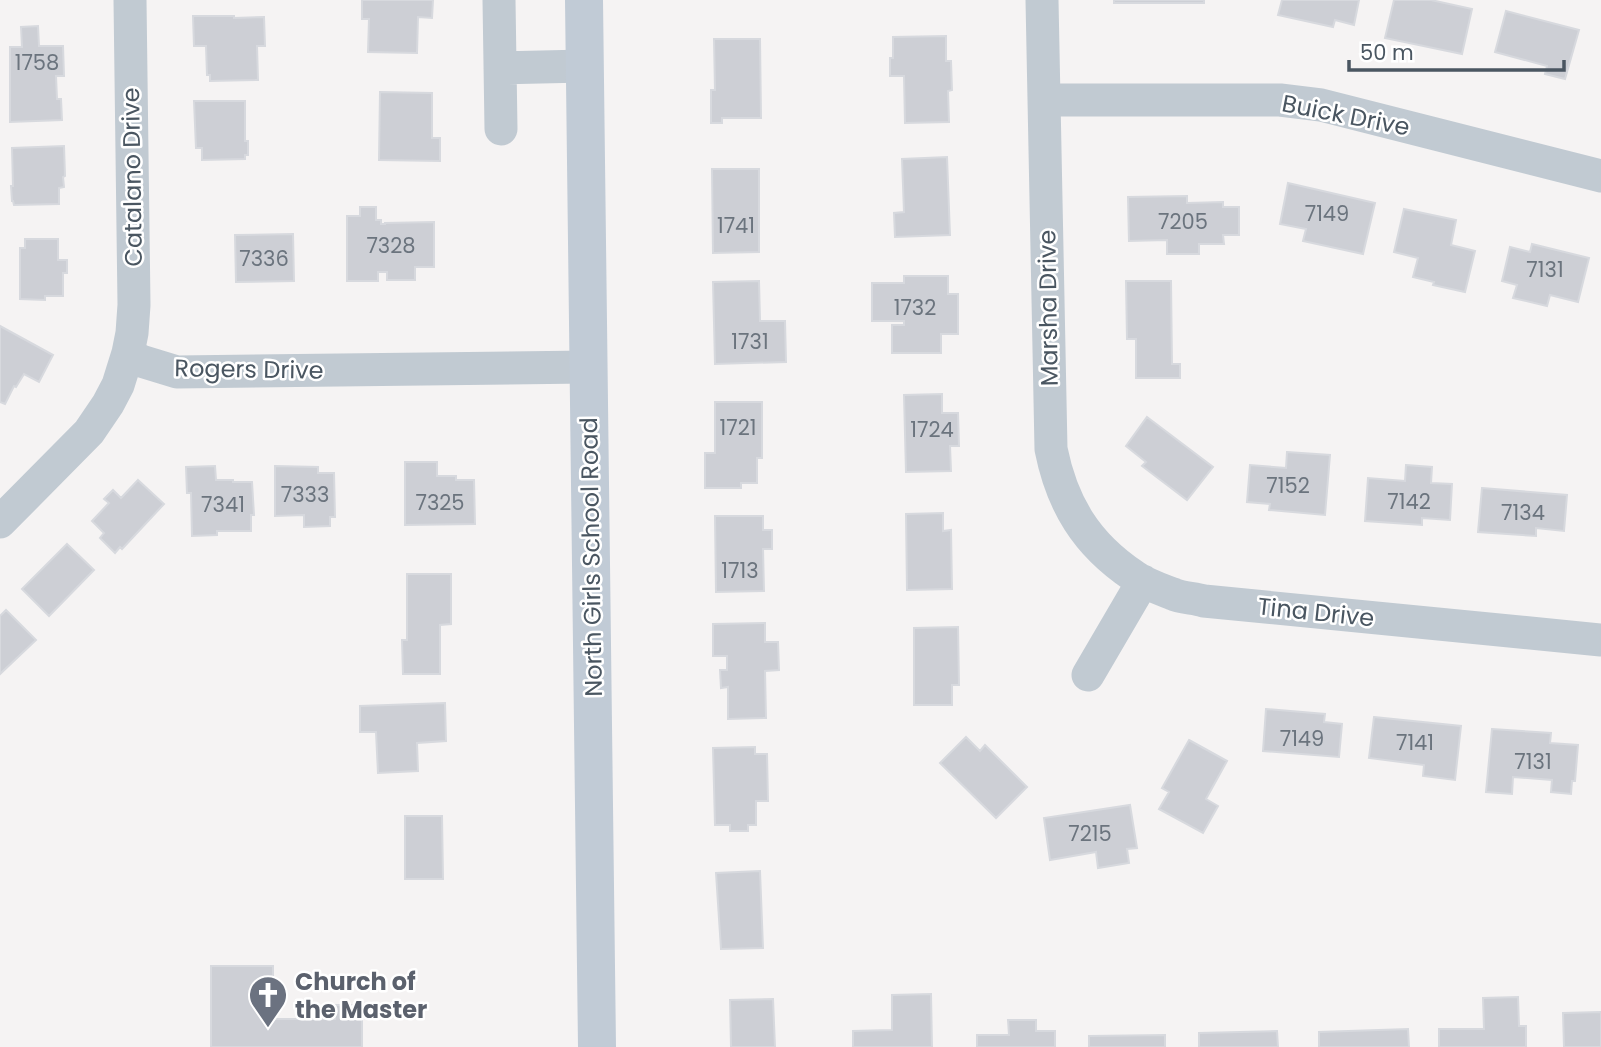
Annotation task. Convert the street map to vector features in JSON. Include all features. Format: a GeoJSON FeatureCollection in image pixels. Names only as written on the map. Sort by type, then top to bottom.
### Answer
{"type":"FeatureCollection","features":[{"type":"Feature","properties":{"kind":"main road","name":"North Girls School Road"},"geometry":{"type":"LineString","coordinates":[[584,0],[597,1047]]}},
{"type":"Feature","properties":{"kind":"street","name":"Catalano Drive"},"geometry":{"type":"LineString","coordinates":[[128,353],[134,305],[130,0]]}},
{"type":"Feature","properties":{"kind":"street"},"geometry":{"type":"LineString","coordinates":[[499,0],[501,129]]}},
{"type":"Feature","properties":{"kind":"street","name":"Marsha Drive"},"geometry":{"type":"LineString","coordinates":[[1042,0],[1050,431],[1054,461],[1062,489],[1079,524],[1111,559],[1143,581]]}},
{"type":"Feature","properties":{"kind":"street"},"geometry":{"type":"LineString","coordinates":[[500,68],[585,66]]}},
{"type":"Feature","properties":{"kind":"street","name":"Buick Drive"},"geometry":{"type":"LineString","coordinates":[[1044,100],[1280,100],[1321,105],[1601,176]]}},
{"type":"Feature","properties":{"kind":"street","name":"Rogers Drive"},"geometry":{"type":"LineString","coordinates":[[128,353],[141,361],[177,372],[588,367]]}},
{"type":"Feature","properties":{"kind":"street"},"geometry":{"type":"LineString","coordinates":[[0,522],[89,432],[118,385],[128,353]]}},
{"type":"Feature","properties":{"kind":"street"},"geometry":{"type":"LineString","coordinates":[[1088,676],[1143,581]]}},
{"type":"Feature","properties":{"kind":"street","name":"Tina Drive"},"geometry":{"type":"LineString","coordinates":[[1143,581],[1172,594],[1205,601],[1601,640]]}},
{"type":"Feature","properties":{"kind":"building"},"geometry":{"type":"Polygon","coordinates":[[[362,0],[433,0],[432,18],[418,17],[417,53],[368,52],[369,19],[362,19],[362,0]]]}},
{"type":"Feature","properties":{"kind":"building"},"geometry":{"type":"Polygon","coordinates":[[[1114,0],[1204,0],[1204,3],[1114,3],[1114,0]]]}},
{"type":"Feature","properties":{"kind":"building"},"geometry":{"type":"Polygon","coordinates":[[[1282,0],[1359,0],[1354,25],[1335,20],[1333,27],[1278,15],[1282,0]]]}},
{"type":"Feature","properties":{"kind":"building"},"geometry":{"type":"Polygon","coordinates":[[[1394,0],[1431,0],[1472,9],[1462,54],[1385,38],[1394,0]]]}},
{"type":"Feature","properties":{"kind":"building"},"geometry":{"type":"Polygon","coordinates":[[[1506,11],[1579,30],[1565,79],[1545,74],[1547,66],[1495,52],[1506,11]]]}},
{"type":"Feature","properties":{"kind":"building"},"geometry":{"type":"Polygon","coordinates":[[[193,16],[264,17],[265,46],[257,46],[258,80],[210,81],[210,75],[207,75],[206,46],[194,46],[193,16]]]}},
{"type":"Feature","properties":{"kind":"building"},"geometry":{"type":"Polygon","coordinates":[[[38,26],[39,46],[63,46],[64,76],[56,76],[57,99],[61,99],[62,120],[10,122],[10,47],[22,47],[21,27],[38,26]]]}},
{"type":"Feature","properties":{"kind":"building"},"geometry":{"type":"Polygon","coordinates":[[[946,36],[946,61],[951,61],[949,122],[905,123],[904,76],[890,76],[893,37],[946,36]]]}},
{"type":"Feature","properties":{"kind":"building"},"geometry":{"type":"Polygon","coordinates":[[[714,39],[760,39],[761,118],[722,118],[722,123],[711,123],[711,90],[715,90],[714,39]]]}},
{"type":"Feature","properties":{"kind":"building"},"geometry":{"type":"Polygon","coordinates":[[[380,92],[432,93],[432,138],[440,138],[440,161],[379,160],[380,92]]]}},
{"type":"Feature","properties":{"kind":"building"},"geometry":{"type":"Polygon","coordinates":[[[194,101],[245,101],[245,141],[248,141],[248,155],[245,155],[245,159],[202,160],[202,148],[196,148],[194,101]]]}},
{"type":"Feature","properties":{"kind":"building"},"geometry":{"type":"Polygon","coordinates":[[[64,146],[65,176],[64,187],[59,188],[59,204],[14,205],[11,186],[12,148],[64,146]]]}},
{"type":"Feature","properties":{"kind":"building"},"geometry":{"type":"Polygon","coordinates":[[[947,157],[950,235],[895,237],[894,213],[904,212],[902,159],[947,157]]]}},
{"type":"Feature","properties":{"kind":"building"},"geometry":{"type":"Polygon","coordinates":[[[712,169],[759,169],[759,252],[713,253],[712,169]]]}},
{"type":"Feature","properties":{"kind":"building"},"geometry":{"type":"Polygon","coordinates":[[[1288,183],[1375,203],[1363,254],[1303,241],[1306,229],[1280,224],[1288,183]]]}},
{"type":"Feature","properties":{"kind":"building"},"geometry":{"type":"Polygon","coordinates":[[[1187,196],[1187,203],[1223,202],[1223,207],[1239,207],[1239,235],[1223,235],[1224,244],[1199,244],[1199,254],[1167,254],[1167,240],[1129,241],[1128,197],[1187,196]]]}},
{"type":"Feature","properties":{"kind":"building"},"geometry":{"type":"Polygon","coordinates":[[[360,207],[376,207],[376,220],[381,220],[381,224],[434,222],[434,267],[415,267],[415,280],[387,280],[387,272],[378,272],[378,281],[347,281],[347,216],[360,216],[360,207]]]}},
{"type":"Feature","properties":{"kind":"building"},"geometry":{"type":"Polygon","coordinates":[[[1404,209],[1456,220],[1451,245],[1475,251],[1465,292],[1433,285],[1434,282],[1413,277],[1418,258],[1394,252],[1404,209]]]}},
{"type":"Feature","properties":{"kind":"building"},"geometry":{"type":"Polygon","coordinates":[[[293,234],[294,281],[236,282],[235,235],[293,234]]]}},
{"type":"Feature","properties":{"kind":"building"},"geometry":{"type":"Polygon","coordinates":[[[25,239],[58,239],[58,260],[67,260],[67,273],[63,273],[63,296],[45,296],[45,300],[20,299],[20,248],[25,248],[25,239]]]}},
{"type":"Feature","properties":{"kind":"building"},"geometry":{"type":"Polygon","coordinates":[[[1532,244],[1589,258],[1578,302],[1550,295],[1547,306],[1513,298],[1517,285],[1502,281],[1510,247],[1530,252],[1532,244]]]}},
{"type":"Feature","properties":{"kind":"building"},"geometry":{"type":"Polygon","coordinates":[[[904,276],[948,276],[948,294],[958,294],[958,334],[941,334],[941,353],[892,353],[892,325],[904,325],[904,321],[872,321],[872,283],[904,283],[904,276]]]}},
{"type":"Feature","properties":{"kind":"building"},"geometry":{"type":"Polygon","coordinates":[[[759,281],[760,321],[785,321],[786,362],[715,364],[713,282],[759,281]]]}},
{"type":"Feature","properties":{"kind":"building"},"geometry":{"type":"Polygon","coordinates":[[[1126,281],[1171,281],[1172,364],[1180,364],[1180,378],[1136,378],[1136,339],[1127,339],[1126,281]]]}},
{"type":"Feature","properties":{"kind":"building"},"geometry":{"type":"Polygon","coordinates":[[[0,326],[53,355],[39,382],[24,374],[5,404],[0,402],[0,326]]]}},
{"type":"Feature","properties":{"kind":"building"},"geometry":{"type":"Polygon","coordinates":[[[942,394],[942,413],[958,413],[959,446],[950,446],[951,471],[906,472],[904,395],[942,394]]]}},
{"type":"Feature","properties":{"kind":"building"},"geometry":{"type":"Polygon","coordinates":[[[715,402],[762,402],[762,458],[757,458],[757,483],[741,483],[741,488],[705,488],[705,453],[715,453],[715,402]]]}},
{"type":"Feature","properties":{"kind":"building"},"geometry":{"type":"Polygon","coordinates":[[[1147,417],[1213,467],[1187,500],[1142,466],[1146,462],[1126,446],[1147,417]]]}},
{"type":"Feature","properties":{"kind":"building"},"geometry":{"type":"Polygon","coordinates":[[[1287,452],[1330,455],[1325,515],[1269,510],[1270,504],[1247,502],[1250,465],[1286,468],[1287,452]]]}},
{"type":"Feature","properties":{"kind":"building"},"geometry":{"type":"Polygon","coordinates":[[[405,462],[437,462],[437,476],[474,480],[475,524],[405,525],[405,462]]]}},
{"type":"Feature","properties":{"kind":"building"},"geometry":{"type":"Polygon","coordinates":[[[1406,465],[1432,467],[1431,483],[1452,484],[1450,520],[1422,518],[1422,525],[1365,521],[1368,478],[1405,481],[1406,465]]]}},
{"type":"Feature","properties":{"kind":"building"},"geometry":{"type":"Polygon","coordinates":[[[215,466],[216,480],[252,482],[254,515],[251,515],[251,531],[217,531],[217,535],[192,536],[191,493],[187,493],[186,467],[215,466]]]}},
{"type":"Feature","properties":{"kind":"building"},"geometry":{"type":"Polygon","coordinates":[[[275,466],[318,467],[318,473],[334,473],[335,517],[330,517],[330,526],[304,527],[304,515],[275,516],[275,466]]]}},
{"type":"Feature","properties":{"kind":"building"},"geometry":{"type":"Polygon","coordinates":[[[138,480],[164,504],[122,549],[120,547],[115,553],[100,538],[104,533],[92,521],[109,503],[104,499],[113,490],[121,498],[138,480]]]}},
{"type":"Feature","properties":{"kind":"building"},"geometry":{"type":"Polygon","coordinates":[[[1482,488],[1567,495],[1564,531],[1536,528],[1536,536],[1478,532],[1482,488]]]}},
{"type":"Feature","properties":{"kind":"building"},"geometry":{"type":"Polygon","coordinates":[[[943,513],[943,531],[951,530],[952,589],[907,590],[906,514],[943,513]]]}},
{"type":"Feature","properties":{"kind":"building"},"geometry":{"type":"Polygon","coordinates":[[[715,516],[763,516],[763,530],[772,530],[772,549],[763,549],[764,591],[716,592],[715,516]]]}},
{"type":"Feature","properties":{"kind":"building"},"geometry":{"type":"Polygon","coordinates":[[[67,544],[94,570],[49,616],[22,589],[67,544]]]}},
{"type":"Feature","properties":{"kind":"building"},"geometry":{"type":"Polygon","coordinates":[[[407,574],[451,574],[451,624],[440,625],[440,674],[403,674],[402,640],[407,640],[407,574]]]}},
{"type":"Feature","properties":{"kind":"building"},"geometry":{"type":"Polygon","coordinates":[[[6,610],[36,640],[0,674],[0,616],[6,610]]]}},
{"type":"Feature","properties":{"kind":"building"},"geometry":{"type":"Polygon","coordinates":[[[765,623],[765,642],[778,642],[779,670],[765,671],[766,718],[728,719],[728,687],[721,688],[720,670],[727,670],[727,656],[713,656],[713,624],[765,623]]]}},
{"type":"Feature","properties":{"kind":"building"},"geometry":{"type":"Polygon","coordinates":[[[958,627],[959,685],[952,685],[952,705],[914,705],[914,628],[958,627]]]}},
{"type":"Feature","properties":{"kind":"building"},"geometry":{"type":"Polygon","coordinates":[[[445,703],[446,741],[417,743],[418,771],[378,773],[376,732],[360,732],[360,706],[445,703]]]}},
{"type":"Feature","properties":{"kind":"building"},"geometry":{"type":"Polygon","coordinates":[[[1266,709],[1325,714],[1324,722],[1342,724],[1339,757],[1263,751],[1266,709]]]}},
{"type":"Feature","properties":{"kind":"building"},"geometry":{"type":"Polygon","coordinates":[[[1374,717],[1461,726],[1455,780],[1423,776],[1424,765],[1369,758],[1374,717]]]}},
{"type":"Feature","properties":{"kind":"building"},"geometry":{"type":"Polygon","coordinates":[[[1492,729],[1551,733],[1550,743],[1578,745],[1575,781],[1572,781],[1571,794],[1551,792],[1552,780],[1513,777],[1512,794],[1486,792],[1492,729]]]}},
{"type":"Feature","properties":{"kind":"building"},"geometry":{"type":"Polygon","coordinates":[[[966,737],[980,751],[985,745],[1027,787],[996,818],[940,763],[966,737]]]}},
{"type":"Feature","properties":{"kind":"building"},"geometry":{"type":"Polygon","coordinates":[[[1189,740],[1227,761],[1206,799],[1218,806],[1203,833],[1159,809],[1169,792],[1162,788],[1189,740]]]}},
{"type":"Feature","properties":{"kind":"building"},"geometry":{"type":"Polygon","coordinates":[[[755,747],[755,754],[767,754],[768,801],[756,801],[756,825],[748,825],[748,831],[730,831],[730,825],[715,825],[713,748],[755,747]]]}},
{"type":"Feature","properties":{"kind":"building"},"geometry":{"type":"Polygon","coordinates":[[[1130,805],[1137,848],[1127,849],[1129,863],[1098,868],[1096,852],[1050,860],[1044,818],[1130,805]]]}},
{"type":"Feature","properties":{"kind":"building"},"geometry":{"type":"Polygon","coordinates":[[[405,816],[442,816],[443,879],[405,879],[405,816]]]}},
{"type":"Feature","properties":{"kind":"building"},"geometry":{"type":"Polygon","coordinates":[[[760,871],[763,948],[721,949],[716,873],[760,871]]]}},
{"type":"Feature","properties":{"kind":"building"},"geometry":{"type":"Polygon","coordinates":[[[211,966],[273,966],[273,1019],[335,1019],[335,1005],[362,1005],[362,1047],[211,1047],[211,966]]]}},
{"type":"Feature","properties":{"kind":"building"},"geometry":{"type":"Polygon","coordinates":[[[931,994],[932,1047],[853,1047],[853,1031],[892,1030],[892,995],[931,994]]]}},
{"type":"Feature","properties":{"kind":"building"},"geometry":{"type":"Polygon","coordinates":[[[1518,997],[1519,1026],[1526,1026],[1526,1047],[1439,1047],[1439,1029],[1484,1029],[1483,998],[1518,997]]]}},
{"type":"Feature","properties":{"kind":"building"},"geometry":{"type":"Polygon","coordinates":[[[773,999],[775,1047],[731,1047],[730,1000],[773,999]]]}},
{"type":"Feature","properties":{"kind":"building"},"geometry":{"type":"Polygon","coordinates":[[[1601,1012],[1601,1047],[1564,1047],[1563,1013],[1601,1012]]]}},
{"type":"Feature","properties":{"kind":"building"},"geometry":{"type":"Polygon","coordinates":[[[1008,1020],[1036,1020],[1036,1031],[1055,1031],[1055,1047],[977,1047],[977,1035],[1009,1035],[1008,1020]]]}},
{"type":"Feature","properties":{"kind":"building"},"geometry":{"type":"Polygon","coordinates":[[[1408,1029],[1409,1047],[1319,1047],[1319,1032],[1408,1029]]]}},
{"type":"Feature","properties":{"kind":"building"},"geometry":{"type":"Polygon","coordinates":[[[1277,1031],[1278,1047],[1199,1047],[1199,1033],[1277,1031]]]}},
{"type":"Feature","properties":{"kind":"building"},"geometry":{"type":"Polygon","coordinates":[[[1165,1035],[1165,1047],[1089,1047],[1089,1036],[1165,1035]]]}},
{"type":"Feature","properties":{"kind":"place","name":"Church of the Master"},"geometry":{"type":"Point","coordinates":[268,1029]}}]}
